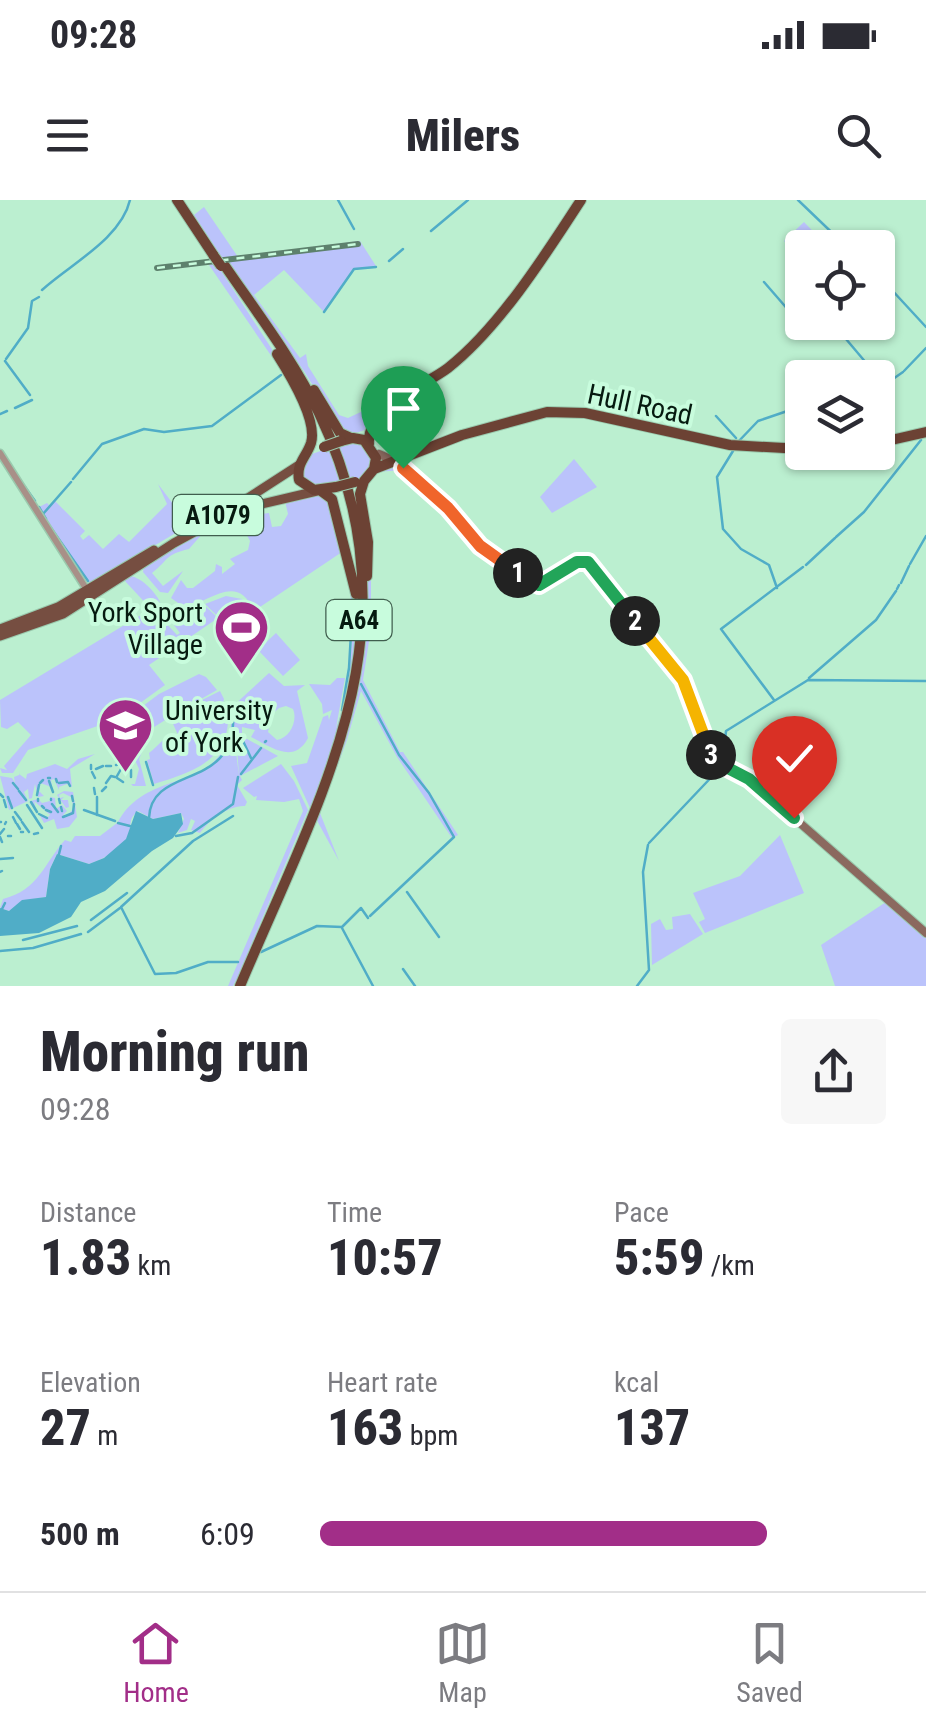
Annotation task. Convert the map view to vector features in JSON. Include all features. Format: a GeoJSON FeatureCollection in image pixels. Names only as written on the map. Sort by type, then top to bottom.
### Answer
{"type":"FeatureCollection","features":[{"type":"Feature","properties":{"kind":"highway"},"geometry":{"type":"LineString","coordinates":[[362,636],[368,562],[360,494],[388,406],[453,363],[503,310],[581,200]]}},
{"type":"Feature","properties":{"kind":"highway","name":"A64"},"geometry":{"type":"LineString","coordinates":[[186,211],[277,342],[320,414],[348,490],[361,562],[362,636],[354,693],[340,748],[238,986]]}},
{"type":"Feature","properties":{"kind":"highway","name":"A64"},"geometry":{"type":"LineString","coordinates":[[220,261],[300,385],[333,456],[352,530],[359,610],[353,680],[336,746],[238,986]]}},
{"type":"Feature","properties":{"kind":"highway"},"geometry":{"type":"LineString","coordinates":[[260,324],[294,384],[311,424],[312,439],[300,462],[301,482],[330,495],[334,502],[359,610]]}},
{"type":"Feature","properties":{"kind":"highway"},"geometry":{"type":"LineString","coordinates":[[277,342],[307,378],[340,433],[373,445]]}},
{"type":"Feature","properties":{"kind":"highway","name":"Hull Road"},"geometry":{"type":"LineString","coordinates":[[319,491],[470,432],[527,416],[560,412],[730,445],[785,449]]}},
{"type":"Feature","properties":{"kind":"highway"},"geometry":{"type":"LineString","coordinates":[[895,439],[926,432]]}},
{"type":"Feature","properties":{"kind":"highway"},"geometry":{"type":"LineString","coordinates":[[300,462],[349,439]]}},
{"type":"Feature","properties":{"kind":"highway","name":"Hull Road"},"geometry":{"type":"LineString","coordinates":[[373,445],[390,457],[415,454]]}},
{"type":"Feature","properties":{"kind":"main road"},"geometry":{"type":"LineString","coordinates":[[373,445],[448,508],[480,546],[531,582],[544,584],[577,562],[590,563],[680,676],[705,744],[721,765],[754,783],[926,933]]}},
{"type":"Feature","properties":{"kind":"main road","name":"A1079"},"geometry":{"type":"LineString","coordinates":[[136,566],[188,530],[249,500],[300,462]]}},
{"type":"Feature","properties":{"kind":"main road","name":"A1079"},"geometry":{"type":"LineString","coordinates":[[0,633],[54,618],[88,592],[232,513],[319,491]]}},
{"type":"Feature","properties":{"kind":"street"},"geometry":{"type":"LineString","coordinates":[[0,453],[88,592]]}},
{"type":"Feature","properties":{"kind":"shaded area"},"geometry":{"type":"Polygon","coordinates":[[[204,207],[238,257],[360,241],[376,266],[352,270],[324,312],[284,270],[254,295],[300,358],[306,354],[308,366],[339,415],[348,418],[414,387],[382,419],[363,431],[342,433],[304,371],[224,261],[232,259],[222,258],[194,215],[204,207]]]}},
{"type":"Feature","properties":{"kind":"shaded area"},"geometry":{"type":"Polygon","coordinates":[[[804,222],[812,230],[796,230],[804,222]]]}},
{"type":"Feature","properties":{"kind":"shaded area"},"geometry":{"type":"Polygon","coordinates":[[[216,263],[288,374],[283,373],[209,265],[216,263]]]}},
{"type":"Feature","properties":{"kind":"shaded area"},"geometry":{"type":"Polygon","coordinates":[[[358,441],[371,451],[372,465],[360,478],[347,482],[335,446],[358,441]]]}},
{"type":"Feature","properties":{"kind":"shaded area"},"geometry":{"type":"Polygon","coordinates":[[[329,448],[340,483],[323,488],[304,481],[302,467],[312,454],[329,448]]]}},
{"type":"Feature","properties":{"kind":"shaded area"},"geometry":{"type":"Polygon","coordinates":[[[574,459],[597,487],[552,513],[540,497],[574,459]]]}},
{"type":"Feature","properties":{"kind":"shaded area"},"geometry":{"type":"Polygon","coordinates":[[[395,465],[402,470],[377,472],[364,490],[371,532],[371,594],[363,680],[400,752],[458,835],[452,838],[397,757],[361,691],[320,813],[339,861],[314,815],[344,739],[360,669],[367,579],[363,488],[377,470],[395,465]]]}},
{"type":"Feature","properties":{"kind":"shaded area"},"geometry":{"type":"Polygon","coordinates":[[[158,484],[189,525],[92,583],[85,580],[37,508],[55,501],[85,531],[80,536],[83,540],[89,535],[103,549],[119,534],[129,542],[167,504],[158,484]]]}},
{"type":"Feature","properties":{"kind":"shaded area"},"geometry":{"type":"Polygon","coordinates":[[[326,494],[348,561],[356,612],[347,698],[310,808],[291,766],[307,763],[323,717],[328,715],[329,720],[332,710],[323,714],[322,704],[309,684],[330,685],[337,678],[345,678],[336,728],[342,709],[350,664],[352,617],[342,552],[254,611],[247,599],[232,591],[184,607],[171,598],[181,580],[187,588],[193,588],[215,571],[216,564],[222,567],[222,574],[235,564],[230,559],[248,550],[250,541],[239,520],[215,529],[213,536],[203,533],[189,549],[171,556],[152,573],[163,586],[183,571],[168,593],[160,592],[143,572],[144,566],[185,540],[244,513],[259,509],[261,514],[269,513],[272,527],[281,526],[288,514],[285,501],[326,494]]]}},
{"type":"Feature","properties":{"kind":"shaded area"},"geometry":{"type":"Polygon","coordinates":[[[130,576],[153,591],[167,615],[163,620],[177,635],[180,633],[174,625],[183,612],[204,605],[218,618],[149,665],[165,685],[118,719],[28,750],[13,773],[2,773],[0,768],[7,770],[4,766],[31,735],[18,722],[7,729],[1,727],[0,700],[151,609],[124,580],[130,576]]]}},
{"type":"Feature","properties":{"kind":"shaded area"},"geometry":{"type":"Polygon","coordinates":[[[226,596],[242,599],[248,609],[248,623],[238,636],[205,604],[226,596]]]}},
{"type":"Feature","properties":{"kind":"shaded area"},"geometry":{"type":"Polygon","coordinates":[[[162,604],[180,611],[176,617],[162,604]]]}},
{"type":"Feature","properties":{"kind":"shaded area"},"geometry":{"type":"Polygon","coordinates":[[[276,633],[300,660],[283,676],[258,650],[276,633]]]}},
{"type":"Feature","properties":{"kind":"shaded area"},"geometry":{"type":"Polygon","coordinates":[[[269,673],[284,686],[305,685],[297,691],[308,738],[296,751],[274,749],[251,737],[255,730],[242,727],[242,736],[235,744],[239,776],[237,747],[241,740],[247,739],[278,756],[240,776],[242,780],[237,785],[247,802],[245,806],[220,814],[200,833],[191,830],[195,821],[191,819],[187,830],[178,833],[184,819],[181,813],[153,819],[138,811],[126,839],[112,853],[89,864],[57,854],[50,869],[46,897],[22,901],[9,911],[0,908],[3,899],[33,882],[65,840],[100,836],[117,823],[122,824],[118,822],[132,804],[149,792],[203,770],[217,758],[228,740],[232,713],[237,714],[232,707],[269,673]],[[279,708],[268,718],[268,732],[277,740],[292,728],[293,709],[279,708]]]}},
{"type":"Feature","properties":{"kind":"shaded area"},"geometry":{"type":"Polygon","coordinates":[[[199,674],[217,690],[176,713],[220,691],[224,699],[221,710],[228,715],[222,744],[205,763],[154,784],[147,760],[162,741],[178,735],[170,717],[143,734],[146,742],[139,759],[146,786],[133,786],[139,769],[131,751],[126,749],[119,724],[159,694],[199,674]]]}},
{"type":"Feature","properties":{"kind":"shaded area"},"geometry":{"type":"Polygon","coordinates":[[[95,754],[70,769],[72,787],[67,784],[59,790],[54,779],[53,793],[49,786],[40,783],[39,791],[44,796],[38,797],[35,784],[32,798],[29,799],[28,789],[24,792],[28,801],[9,810],[0,776],[12,778],[15,783],[14,777],[19,774],[26,779],[27,774],[55,764],[67,769],[78,759],[95,754]]]}},
{"type":"Feature","properties":{"kind":"shaded area"},"geometry":{"type":"Polygon","coordinates":[[[281,764],[308,810],[238,976],[233,986],[228,986],[303,811],[299,799],[256,800],[257,796],[243,788],[281,764]]]}},
{"type":"Feature","properties":{"kind":"shaded area"},"geometry":{"type":"Polygon","coordinates":[[[73,792],[77,817],[69,827],[57,829],[54,819],[44,823],[39,814],[50,815],[34,801],[37,813],[31,801],[38,799],[42,803],[55,798],[56,809],[62,805],[67,811],[63,815],[67,816],[74,808],[71,797],[59,795],[64,797],[61,800],[68,800],[66,808],[57,795],[73,792]]]}},
{"type":"Feature","properties":{"kind":"shaded area"},"geometry":{"type":"Polygon","coordinates":[[[136,811],[153,819],[181,813],[183,824],[173,838],[105,891],[81,902],[71,917],[39,933],[0,936],[0,908],[9,911],[22,900],[46,897],[50,869],[57,854],[89,864],[104,858],[126,839],[136,811]]]}},
{"type":"Feature","properties":{"kind":"shaded area"},"geometry":{"type":"Polygon","coordinates":[[[780,835],[804,893],[705,933],[699,922],[705,919],[693,893],[740,876],[780,835]]]}},
{"type":"Feature","properties":{"kind":"shaded area"},"geometry":{"type":"Polygon","coordinates":[[[886,902],[926,937],[926,986],[835,986],[821,945],[886,902]]]}},
{"type":"Feature","properties":{"kind":"shaded area"},"geometry":{"type":"Polygon","coordinates":[[[690,914],[703,934],[652,965],[651,924],[660,919],[666,930],[673,929],[672,917],[690,914]]]}},
{"type":"Feature","properties":{"kind":"waterway"},"geometry":{"type":"LineString","coordinates":[[42,290],[105,239],[125,214],[130,200]]}},
{"type":"Feature","properties":{"kind":"waterway"},"geometry":{"type":"LineString","coordinates":[[338,200],[354,229]]}},
{"type":"Feature","properties":{"kind":"waterway"},"geometry":{"type":"LineString","coordinates":[[431,231],[468,200]]}},
{"type":"Feature","properties":{"kind":"waterway"},"geometry":{"type":"LineString","coordinates":[[798,200],[829,230]]}},
{"type":"Feature","properties":{"kind":"waterway"},"geometry":{"type":"LineString","coordinates":[[389,261],[403,249]]}},
{"type":"Feature","properties":{"kind":"waterway"},"geometry":{"type":"LineString","coordinates":[[324,312],[354,269],[376,267]]}},
{"type":"Feature","properties":{"kind":"waterway"},"geometry":{"type":"LineString","coordinates":[[764,282],[810,335],[835,326],[864,360]]}},
{"type":"Feature","properties":{"kind":"waterway"},"geometry":{"type":"LineString","coordinates":[[895,293],[926,327]]}},
{"type":"Feature","properties":{"kind":"waterway"},"geometry":{"type":"LineString","coordinates":[[6,359],[28,328],[32,301],[39,297]]}},
{"type":"Feature","properties":{"kind":"waterway"},"geometry":{"type":"LineString","coordinates":[[904,371],[926,348]]}},
{"type":"Feature","properties":{"kind":"waterway"},"geometry":{"type":"LineString","coordinates":[[5,361],[30,395]]}},
{"type":"Feature","properties":{"kind":"waterway"},"geometry":{"type":"LineString","coordinates":[[895,378],[903,372]]}},
{"type":"Feature","properties":{"kind":"waterway"},"geometry":{"type":"LineString","coordinates":[[73,479],[102,444],[144,429],[164,432],[212,426],[281,375]]}},
{"type":"Feature","properties":{"kind":"waterway"},"geometry":{"type":"LineString","coordinates":[[15,408],[32,400]]}},
{"type":"Feature","properties":{"kind":"waterway"},"geometry":{"type":"LineString","coordinates":[[0,414],[7,411]]}},
{"type":"Feature","properties":{"kind":"waterway"},"geometry":{"type":"LineString","coordinates":[[737,443],[758,421],[785,412]]}},
{"type":"Feature","properties":{"kind":"waterway"},"geometry":{"type":"LineString","coordinates":[[716,416],[736,438]]}},
{"type":"Feature","properties":{"kind":"waterway"},"geometry":{"type":"LineString","coordinates":[[836,537],[864,512],[921,440]]}},
{"type":"Feature","properties":{"kind":"waterway"},"geometry":{"type":"LineString","coordinates":[[733,451],[717,477],[723,529],[741,549],[769,565],[777,588]]}},
{"type":"Feature","properties":{"kind":"waterway"},"geometry":{"type":"LineString","coordinates":[[43,514],[71,482]]}},
{"type":"Feature","properties":{"kind":"waterway"},"geometry":{"type":"LineString","coordinates":[[25,487],[35,501]]}},
{"type":"Feature","properties":{"kind":"waterway"},"geometry":{"type":"LineString","coordinates":[[39,507],[46,519]]}},
{"type":"Feature","properties":{"kind":"waterway"},"geometry":{"type":"LineString","coordinates":[[51,528],[88,581]]}},
{"type":"Feature","properties":{"kind":"waterway"},"geometry":{"type":"LineString","coordinates":[[910,564],[926,536]]}},
{"type":"Feature","properties":{"kind":"waterway"},"geometry":{"type":"LineString","coordinates":[[806,565],[835,538]]}},
{"type":"Feature","properties":{"kind":"waterway"},"geometry":{"type":"LineString","coordinates":[[901,583],[909,566]]}},
{"type":"Feature","properties":{"kind":"waterway"},"geometry":{"type":"LineString","coordinates":[[774,700],[721,629],[803,567]]}},
{"type":"Feature","properties":{"kind":"waterway"},"geometry":{"type":"LineString","coordinates":[[897,589],[899,585]]}},
{"type":"Feature","properties":{"kind":"waterway"},"geometry":{"type":"LineString","coordinates":[[809,678],[876,620],[896,591]]}},
{"type":"Feature","properties":{"kind":"waterway"},"geometry":{"type":"LineString","coordinates":[[342,710],[353,598]]}},
{"type":"Feature","properties":{"kind":"waterway"},"geometry":{"type":"LineString","coordinates":[[723,759],[726,731],[808,680],[926,681]]}},
{"type":"Feature","properties":{"kind":"waterway"},"geometry":{"type":"LineString","coordinates":[[361,684],[399,755],[429,793],[454,837],[370,916]]}},
{"type":"Feature","properties":{"kind":"waterway"},"geometry":{"type":"LineString","coordinates":[[149,818],[153,801],[164,790],[209,767],[222,755],[231,738],[233,713]]}},
{"type":"Feature","properties":{"kind":"waterway"},"geometry":{"type":"LineString","coordinates":[[243,741],[251,758]]}},
{"type":"Feature","properties":{"kind":"waterway"},"geometry":{"type":"LineString","coordinates":[[241,774],[261,748]]}},
{"type":"Feature","properties":{"kind":"waterway"},"geometry":{"type":"LineString","coordinates":[[146,762],[153,785]]}},
{"type":"Feature","properties":{"kind":"waterway"},"geometry":{"type":"LineString","coordinates":[[116,765],[125,763]]}},
{"type":"Feature","properties":{"kind":"waterway"},"geometry":{"type":"LineString","coordinates":[[96,769],[103,766]]}},
{"type":"Feature","properties":{"kind":"waterway"},"geometry":{"type":"LineString","coordinates":[[106,766],[111,766]]}},
{"type":"Feature","properties":{"kind":"waterway"},"geometry":{"type":"LineString","coordinates":[[649,843],[721,767]]}},
{"type":"Feature","properties":{"kind":"waterway"},"geometry":{"type":"LineString","coordinates":[[117,776],[121,769]]}},
{"type":"Feature","properties":{"kind":"waterway"},"geometry":{"type":"LineString","coordinates":[[131,770],[131,777]]}},
{"type":"Feature","properties":{"kind":"waterway"},"geometry":{"type":"LineString","coordinates":[[92,772],[95,778]]}},
{"type":"Feature","properties":{"kind":"waterway"},"geometry":{"type":"LineString","coordinates":[[106,783],[111,776],[115,777]]}},
{"type":"Feature","properties":{"kind":"waterway"},"geometry":{"type":"LineString","coordinates":[[176,836],[192,833],[233,804],[238,777]]}},
{"type":"Feature","properties":{"kind":"waterway"},"geometry":{"type":"LineString","coordinates":[[117,778],[123,782]]}},
{"type":"Feature","properties":{"kind":"waterway"},"geometry":{"type":"LineString","coordinates":[[40,783],[43,780]]}},
{"type":"Feature","properties":{"kind":"waterway"},"geometry":{"type":"LineString","coordinates":[[49,781],[53,792]]}},
{"type":"Feature","properties":{"kind":"waterway"},"geometry":{"type":"LineString","coordinates":[[59,783],[68,782],[70,786]]}},
{"type":"Feature","properties":{"kind":"waterway"},"geometry":{"type":"LineString","coordinates":[[13,783],[18,789]]}},
{"type":"Feature","properties":{"kind":"waterway"},"geometry":{"type":"LineString","coordinates":[[37,795],[39,785]]}},
{"type":"Feature","properties":{"kind":"waterway"},"geometry":{"type":"LineString","coordinates":[[102,791],[106,787]]}},
{"type":"Feature","properties":{"kind":"waterway"},"geometry":{"type":"LineString","coordinates":[[94,788],[95,794]]}},
{"type":"Feature","properties":{"kind":"waterway"},"geometry":{"type":"LineString","coordinates":[[19,791],[26,800]]}},
{"type":"Feature","properties":{"kind":"waterway"},"geometry":{"type":"LineString","coordinates":[[0,794],[3,797]]}},
{"type":"Feature","properties":{"kind":"waterway"},"geometry":{"type":"LineString","coordinates":[[72,796],[73,801]]}},
{"type":"Feature","properties":{"kind":"waterway"},"geometry":{"type":"LineString","coordinates":[[8,797],[12,808]]}},
{"type":"Feature","properties":{"kind":"waterway"},"geometry":{"type":"LineString","coordinates":[[97,797],[97,815]]}},
{"type":"Feature","properties":{"kind":"waterway"},"geometry":{"type":"LineString","coordinates":[[59,799],[60,803]]}},
{"type":"Feature","properties":{"kind":"waterway"},"geometry":{"type":"LineString","coordinates":[[4,800],[6,807]]}},
{"type":"Feature","properties":{"kind":"waterway"},"geometry":{"type":"LineString","coordinates":[[31,802],[37,812]]}},
{"type":"Feature","properties":{"kind":"waterway"},"geometry":{"type":"LineString","coordinates":[[52,804],[58,812]]}},
{"type":"Feature","properties":{"kind":"waterway"},"geometry":{"type":"LineString","coordinates":[[63,817],[73,813],[74,804]]}},
{"type":"Feature","properties":{"kind":"waterway"},"geometry":{"type":"LineString","coordinates":[[27,805],[42,828]]}},
{"type":"Feature","properties":{"kind":"waterway"},"geometry":{"type":"LineString","coordinates":[[61,807],[62,811]]}},
{"type":"Feature","properties":{"kind":"waterway"},"geometry":{"type":"LineString","coordinates":[[46,810],[51,812]]}},
{"type":"Feature","properties":{"kind":"waterway"},"geometry":{"type":"LineString","coordinates":[[84,810],[115,821]]}},
{"type":"Feature","properties":{"kind":"waterway"},"geometry":{"type":"LineString","coordinates":[[15,812],[21,820]]}},
{"type":"Feature","properties":{"kind":"waterway"},"geometry":{"type":"LineString","coordinates":[[39,814],[47,818]]}},
{"type":"Feature","properties":{"kind":"waterway"},"geometry":{"type":"LineString","coordinates":[[233,816],[193,841],[121,907],[155,974],[176,973],[208,962],[238,962]]}},
{"type":"Feature","properties":{"kind":"waterway"},"geometry":{"type":"LineString","coordinates":[[13,817],[16,823]]}},
{"type":"Feature","properties":{"kind":"waterway"},"geometry":{"type":"LineString","coordinates":[[22,822],[29,832]]}},
{"type":"Feature","properties":{"kind":"waterway"},"geometry":{"type":"LineString","coordinates":[[118,823],[130,826]]}},
{"type":"Feature","properties":{"kind":"waterway"},"geometry":{"type":"LineString","coordinates":[[17,824],[20,829]]}},
{"type":"Feature","properties":{"kind":"waterway"},"geometry":{"type":"LineString","coordinates":[[0,834],[4,829]]}},
{"type":"Feature","properties":{"kind":"waterway"},"geometry":{"type":"LineString","coordinates":[[34,834],[38,833]]}},
{"type":"Feature","properties":{"kind":"waterway"},"geometry":{"type":"LineString","coordinates":[[0,837],[2,842]]}},
{"type":"Feature","properties":{"kind":"waterway"},"geometry":{"type":"LineString","coordinates":[[637,986],[649,970],[643,872],[648,845]]}},
{"type":"Feature","properties":{"kind":"waterway"},"geometry":{"type":"LineString","coordinates":[[59,854],[61,846]]}},
{"type":"Feature","properties":{"kind":"waterway"},"geometry":{"type":"LineString","coordinates":[[0,859],[13,858]]}},
{"type":"Feature","properties":{"kind":"waterway"},"geometry":{"type":"LineString","coordinates":[[407,892],[439,937]]}},
{"type":"Feature","properties":{"kind":"waterway"},"geometry":{"type":"LineString","coordinates":[[91,920],[127,893]]}},
{"type":"Feature","properties":{"kind":"waterway"},"geometry":{"type":"LineString","coordinates":[[2,909],[5,903]]}},
{"type":"Feature","properties":{"kind":"waterway"},"geometry":{"type":"LineString","coordinates":[[88,932],[120,908]]}},
{"type":"Feature","properties":{"kind":"waterway"},"geometry":{"type":"LineString","coordinates":[[261,952],[317,926],[342,927],[361,908],[368,918]]}},
{"type":"Feature","properties":{"kind":"waterway"},"geometry":{"type":"LineString","coordinates":[[23,940],[77,926]]}},
{"type":"Feature","properties":{"kind":"waterway"},"geometry":{"type":"LineString","coordinates":[[342,928],[373,986]]}},
{"type":"Feature","properties":{"kind":"waterway"},"geometry":{"type":"LineString","coordinates":[[0,951],[33,948],[81,934]]}},
{"type":"Feature","properties":{"kind":"waterway"},"geometry":{"type":"LineString","coordinates":[[403,969],[415,986]]}},
{"type":"Feature","properties":{"kind":"railway"},"geometry":{"type":"LineString","coordinates":[[157,268],[358,244]]}},
{"type":"Feature","properties":{"kind":"place","name":"York Sport Village"},"geometry":{"type":"Point","coordinates":[242,677]}},
{"type":"Feature","properties":{"kind":"place","name":"University of York"},"geometry":{"type":"Point","coordinates":[126,775]}},
{"type":"Feature","properties":{"kind":"route"},"geometry":{"type":"LineString","coordinates":[[403,468],[448,508],[480,546],[531,582],[544,584],[577,562],[590,563],[680,676],[710,755],[749,779],[794,818]]}}]}
